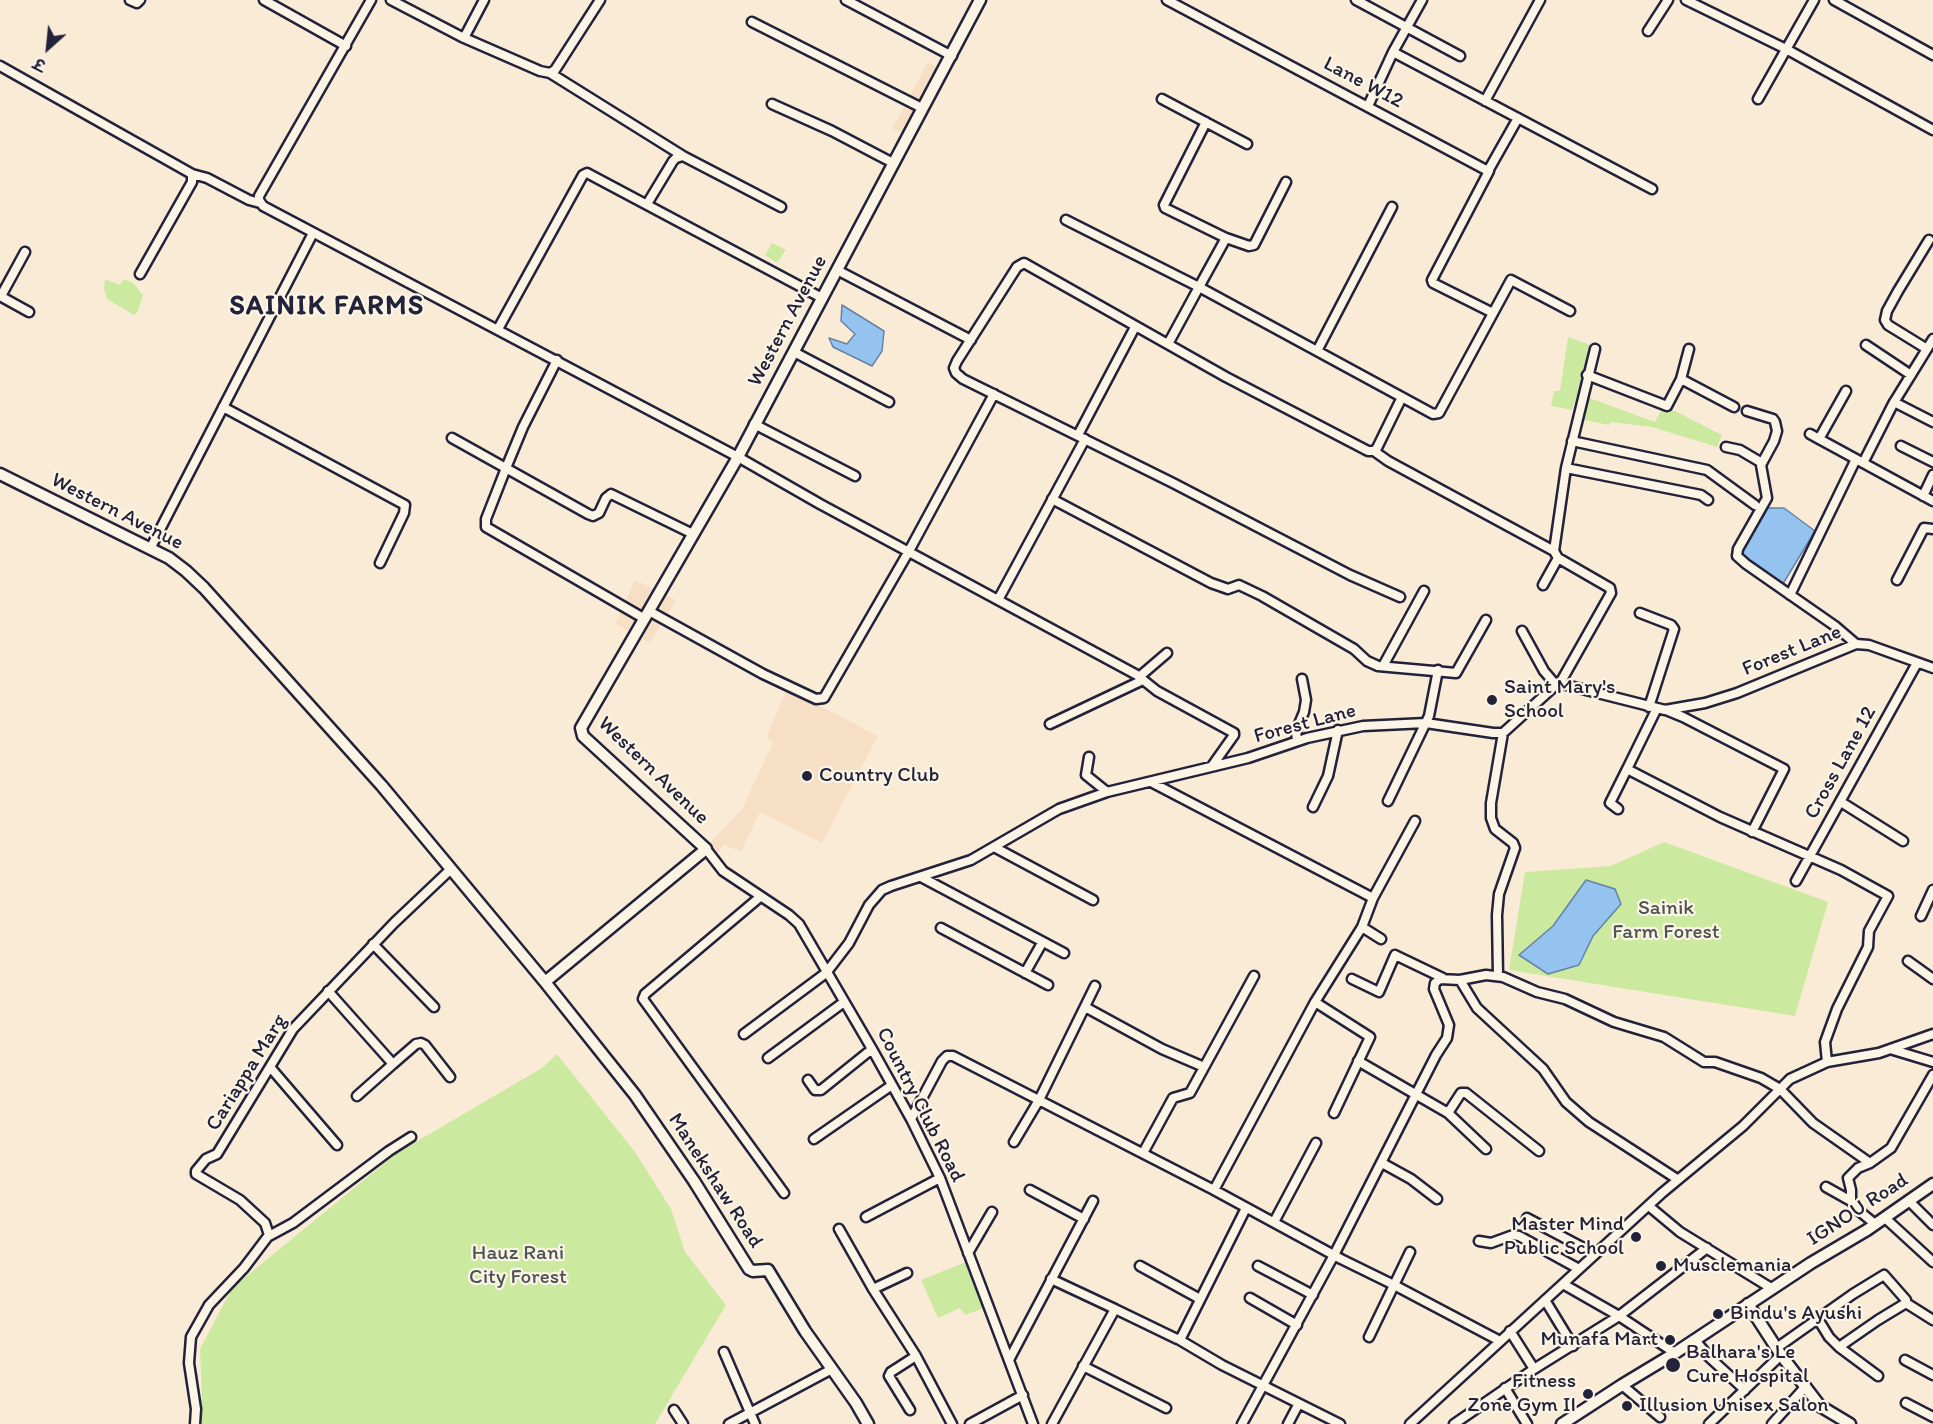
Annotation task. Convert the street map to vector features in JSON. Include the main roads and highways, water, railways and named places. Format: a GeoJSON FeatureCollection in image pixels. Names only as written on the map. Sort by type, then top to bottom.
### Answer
{"type":"FeatureCollection","features":[{"type":"Feature","properties":{"kind":"water"},"geometry":{"type":"Polygon","coordinates":[[[842,305],[884,331],[882,351],[872,366],[833,347],[829,338],[847,344],[855,334],[841,321],[842,305]]]}},
{"type":"Feature","properties":{"kind":"water"},"geometry":{"type":"Polygon","coordinates":[[[1761,508],[1784,508],[1815,531],[1781,587],[1735,555],[1761,508]]]}},
{"type":"Feature","properties":{"kind":"water"},"geometry":{"type":"Polygon","coordinates":[[[1586,880],[1615,889],[1621,904],[1593,936],[1579,965],[1548,974],[1519,955],[1553,926],[1586,880]]]}},
{"type":"Feature","properties":{"kind":"place","name":"Saint Mary's School"},"geometry":{"type":"Point","coordinates":[1492,700]}},
{"type":"Feature","properties":{"kind":"place","name":"Country Club"},"geometry":{"type":"Point","coordinates":[807,776]}},
{"type":"Feature","properties":{"kind":"place","name":"Master Mind Public School"},"geometry":{"type":"Point","coordinates":[1636,1237]}},
{"type":"Feature","properties":{"kind":"place","name":"Musclemania"},"geometry":{"type":"Point","coordinates":[1661,1266]}},
{"type":"Feature","properties":{"kind":"place","name":"Bindu's Ayushi"},"geometry":{"type":"Point","coordinates":[1718,1314]}},
{"type":"Feature","properties":{"kind":"place","name":"Munafa Mart"},"geometry":{"type":"Point","coordinates":[1670,1340]}},
{"type":"Feature","properties":{"kind":"place","name":"Balhara's Le Cure Hospital"},"geometry":{"type":"Point","coordinates":[1673,1365]}},
{"type":"Feature","properties":{"kind":"place","name":"Fitness Zone Gym II"},"geometry":{"type":"Point","coordinates":[1588,1394]}},
{"type":"Feature","properties":{"kind":"place","name":"Illusion Unisex Salon"},"geometry":{"type":"Point","coordinates":[1627,1406]}},
{"type":"Feature","properties":{"kind":"district","name":"SAINIK FARMS"},"geometry":{"type":"Point","coordinates":[327,307]}},
{"type":"Feature","properties":{"kind":"park label","name":"Sainik Farm Forest"},"geometry":{"type":"Point","coordinates":[1666,921]}},
{"type":"Feature","properties":{"kind":"park label","name":"Hauz Rani City Forest"},"geometry":{"type":"Point","coordinates":[518,1266]}}]}
